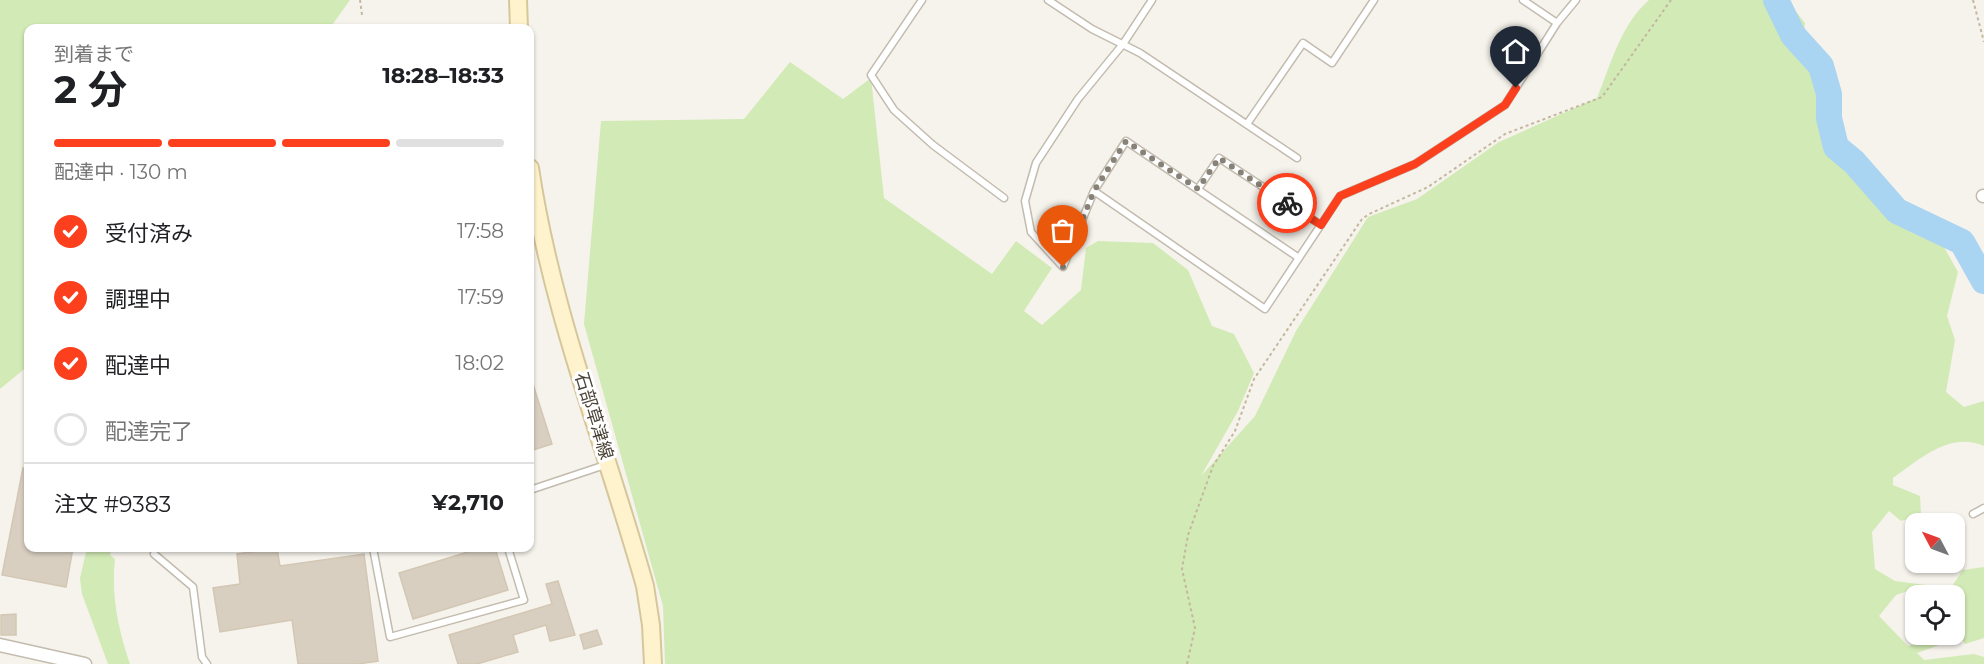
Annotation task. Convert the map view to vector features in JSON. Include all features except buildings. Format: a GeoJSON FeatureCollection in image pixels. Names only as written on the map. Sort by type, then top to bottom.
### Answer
{"type":"FeatureCollection","features":[{"type":"Feature","properties":{"kind":"main road"},"geometry":{"type":"LineString","coordinates":[[518,0],[519,24]]}},
{"type":"Feature","properties":{"kind":"main road","name":"石部草津線"},"geometry":{"type":"LineString","coordinates":[[534,196],[538,225],[555,295],[645,586],[651,625],[653,664]]}},
{"type":"Feature","properties":{"kind":"street"},"geometry":{"type":"LineString","coordinates":[[0,645],[85,664]]}},
{"type":"Feature","properties":{"kind":"lane"},"geometry":{"type":"LineString","coordinates":[[922,0],[871,75],[894,110],[933,145],[1004,198]]}},
{"type":"Feature","properties":{"kind":"lane"},"geometry":{"type":"LineString","coordinates":[[1048,0],[1092,29],[1140,53],[1297,158]]}},
{"type":"Feature","properties":{"kind":"lane"},"geometry":{"type":"LineString","coordinates":[[1152,0],[1123,44],[1078,99],[1036,163],[1025,201],[1031,232],[1063,267],[1094,191],[1126,141],[1299,258]]}},
{"type":"Feature","properties":{"kind":"lane"},"geometry":{"type":"LineString","coordinates":[[1247,124],[1303,43],[1332,63],[1374,0]]}},
{"type":"Feature","properties":{"kind":"lane"},"geometry":{"type":"LineString","coordinates":[[1523,0],[1557,23]]}},
{"type":"Feature","properties":{"kind":"lane"},"geometry":{"type":"LineString","coordinates":[[1094,191],[1265,309],[1340,196],[1415,164],[1505,105],[1557,23],[1576,0]]}},
{"type":"Feature","properties":{"kind":"lane"},"geometry":{"type":"LineString","coordinates":[[1198,189],[1219,158],[1321,225]]}},
{"type":"Feature","properties":{"kind":"lane"},"geometry":{"type":"LineString","coordinates":[[534,489],[608,464]]}},
{"type":"Feature","properties":{"kind":"lane"},"geometry":{"type":"LineString","coordinates":[[1973,514],[1984,508]]}},
{"type":"Feature","properties":{"kind":"lane"},"geometry":{"type":"LineString","coordinates":[[371,552],[390,637],[524,600],[509,552]]}},
{"type":"Feature","properties":{"kind":"lane"},"geometry":{"type":"LineString","coordinates":[[154,554],[194,587],[202,657],[207,664]]}},
{"type":"Feature","properties":{"kind":"path"},"geometry":{"type":"LineString","coordinates":[[360,0],[362,15]]}},
{"type":"Feature","properties":{"kind":"path"},"geometry":{"type":"LineString","coordinates":[[1187,664],[1195,628],[1182,569],[1188,535],[1213,466],[1235,431],[1254,379],[1362,219],[1428,187],[1505,134],[1602,97],[1671,0]]}},
{"type":"Feature","properties":{"kind":"path"},"geometry":{"type":"LineString","coordinates":[[1973,0],[1984,42]]}},
{"type":"Feature","properties":{"kind":"green space"},"geometry":{"type":"Polygon","coordinates":[[[0,0],[350,0],[333,24],[24,24],[24,369],[0,389],[0,0]]]}},
{"type":"Feature","properties":{"kind":"green space"},"geometry":{"type":"Polygon","coordinates":[[[1649,0],[1787,0],[1805,23],[1804,34],[1827,58],[1840,140],[1940,240],[1958,272],[1947,316],[1955,340],[1946,392],[1964,407],[1984,401],[1984,446],[1971,442],[1947,445],[1936,449],[1893,478],[1893,485],[1920,496],[1921,513],[1905,513],[1905,520],[1901,521],[1889,511],[1872,532],[1875,569],[1895,581],[1926,585],[1905,585],[1905,592],[1896,595],[1879,616],[1905,645],[1939,645],[1917,653],[1924,660],[1974,654],[1984,657],[1984,664],[665,664],[663,606],[584,324],[601,121],[744,119],[790,62],[843,99],[871,78],[884,198],[992,274],[1016,241],[1052,268],[1024,311],[1042,325],[1081,290],[1086,248],[1098,241],[1153,243],[1188,270],[1212,326],[1234,334],[1254,373],[1238,411],[1201,476],[1255,416],[1296,331],[1368,217],[1417,199],[1499,142],[1597,98],[1612,58],[1639,10],[1649,0]]]}},
{"type":"Feature","properties":{"kind":"green space"},"geometry":{"type":"Polygon","coordinates":[[[86,552],[111,552],[110,555],[115,559],[116,612],[130,664],[108,664],[82,594],[80,578],[86,552]]]}},
{"type":"Feature","properties":{"kind":"green space"},"geometry":{"type":"Polygon","coordinates":[[[1984,567],[1984,638],[1965,644],[1965,585],[1953,585],[1961,573],[1965,573],[1965,570],[1984,567]]]}},
{"type":"Feature","properties":{"kind":"waterway"},"geometry":{"type":"LineString","coordinates":[[1776,0],[1793,35],[1821,66],[1829,94],[1829,118],[1836,147],[1854,162],[1897,211],[1962,242],[1984,281]]}},
{"type":"Feature","properties":{"kind":"way so far"},"geometry":{"type":"LineString","coordinates":[[1063,267],[1094,191],[1126,141],[1198,189],[1219,158],[1287,203]]}},
{"type":"Feature","properties":{"kind":"route"},"geometry":{"type":"LineString","coordinates":[[1287,203],[1321,225],[1340,196],[1415,164],[1505,105],[1516,88]]}}]}
